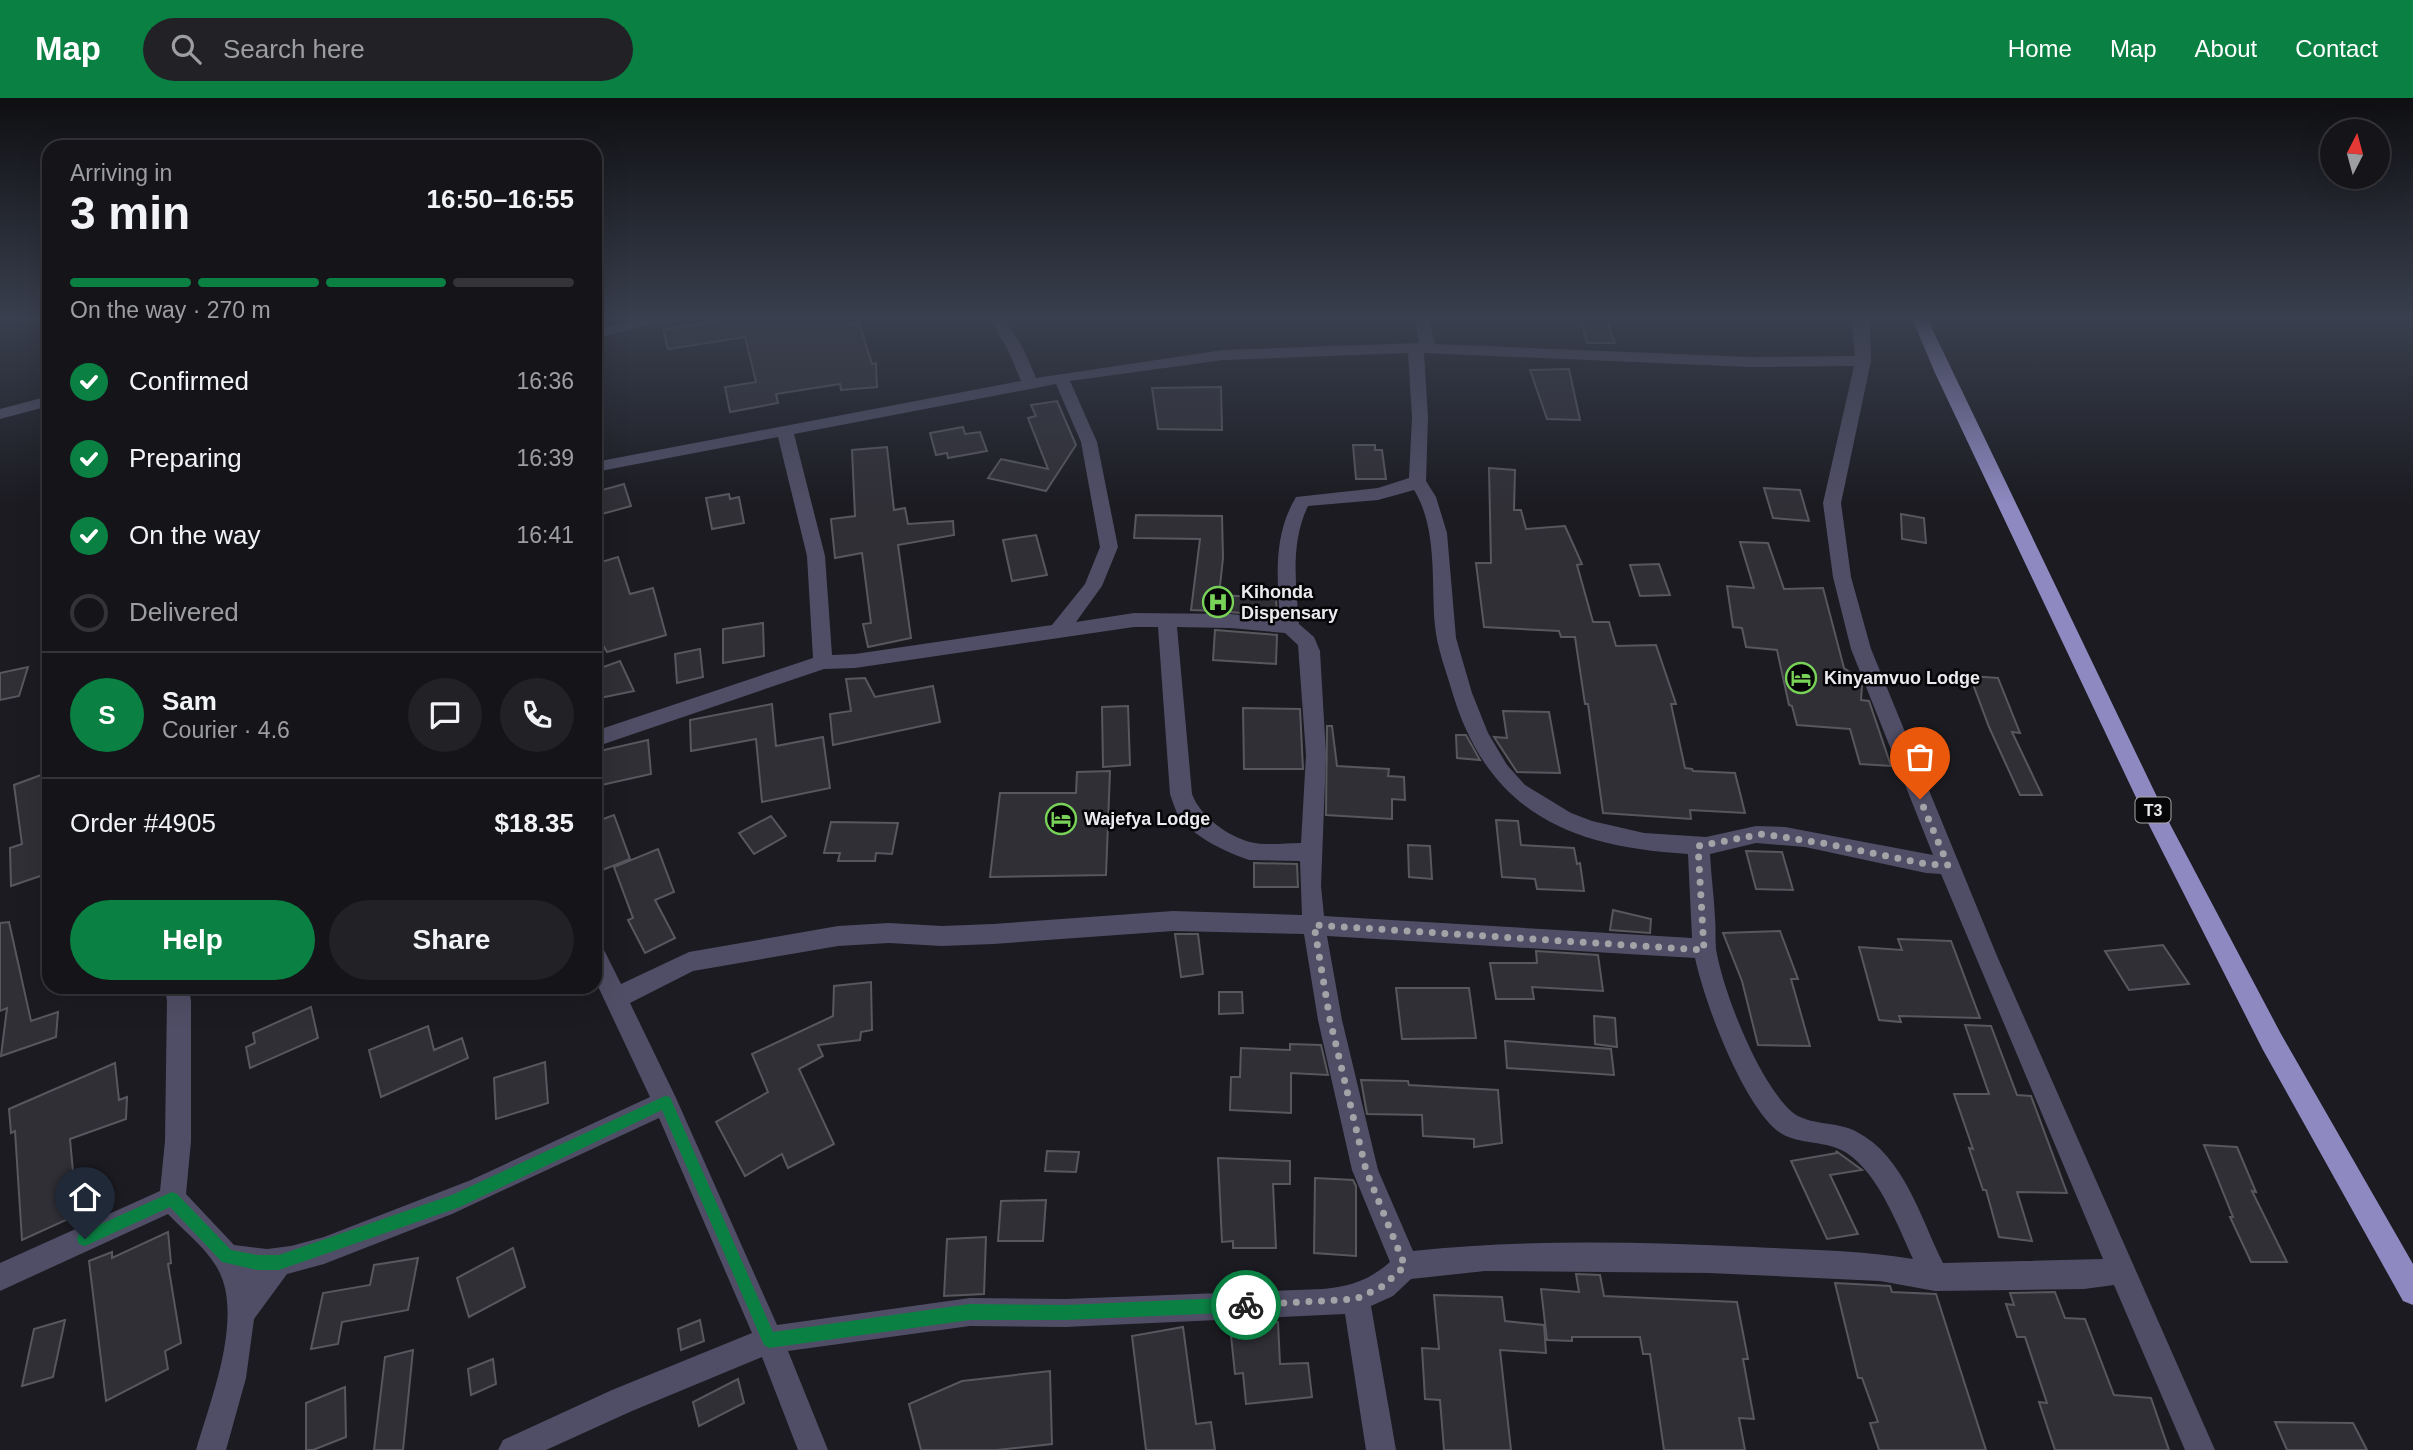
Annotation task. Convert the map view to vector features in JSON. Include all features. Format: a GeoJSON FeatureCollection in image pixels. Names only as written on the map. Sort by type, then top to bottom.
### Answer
{"type":"FeatureCollection","features":[{"type":"Feature","properties":{"kind":"highway","name":"T3"},"geometry":{"type":"LineString","coordinates":[[1946,379],[2161,827],[2272,1042],[2413,1291]]}},
{"type":"Feature","properties":{"kind":"street"},"geometry":{"type":"LineString","coordinates":[[1028,379],[1030,384]]}},
{"type":"Feature","properties":{"kind":"street"},"geometry":{"type":"LineString","coordinates":[[602,466],[1055,379]]}},
{"type":"Feature","properties":{"kind":"street"},"geometry":{"type":"LineString","coordinates":[[1058,631],[1093,586],[1110,547],[1089,442],[1060,379]]}},
{"type":"Feature","properties":{"kind":"street"},"geometry":{"type":"LineString","coordinates":[[1421,379],[1416,481],[1427,494],[1433,515],[1440,553],[1445,633],[1469,717],[1499,770],[1521,793],[1569,822],[1593,832],[1626,839],[1698,846],[1763,834],[1926,864],[1948,865]]}},
{"type":"Feature","properties":{"kind":"street"},"geometry":{"type":"LineString","coordinates":[[1859,379],[1832,503],[1842,577],[1861,649],[1948,865],[2200,1450]]}},
{"type":"Feature","properties":{"kind":"street"},"geometry":{"type":"LineString","coordinates":[[0,414],[42,403]]}},
{"type":"Feature","properties":{"kind":"street"},"geometry":{"type":"LineString","coordinates":[[785,430],[817,556],[823,662]]}},
{"type":"Feature","properties":{"kind":"street"},"geometry":{"type":"LineString","coordinates":[[1290,627],[1285,560],[1294,514],[1302,501],[1331,496],[1395,492],[1416,481]]}},
{"type":"Feature","properties":{"kind":"street"},"geometry":{"type":"LineString","coordinates":[[602,737],[823,662],[855,661],[1134,620],[1230,621],[1290,627],[1307,642],[1310,650],[1316,755],[1310,886],[1330,1020],[1366,1170],[1405,1266]]}},
{"type":"Feature","properties":{"kind":"street"},"geometry":{"type":"LineString","coordinates":[[1167,620],[1181,794],[1188,813],[1218,837],[1249,851],[1312,852]]}},
{"type":"Feature","properties":{"kind":"street"},"geometry":{"type":"LineString","coordinates":[[1698,846],[1704,950],[1717,995],[1749,1066],[1773,1110],[1785,1122],[1799,1129],[1844,1138],[1871,1156],[1885,1173],[1935,1277]]}},
{"type":"Feature","properties":{"kind":"street"},"geometry":{"type":"LineString","coordinates":[[615,999],[688,962],[838,936],[889,933],[942,936],[993,934],[1173,921],[1314,925],[1704,950]]}},
{"type":"Feature","properties":{"kind":"street"},"geometry":{"type":"LineString","coordinates":[[602,970],[665,1102],[769,1340],[813,1450]]}},
{"type":"Feature","properties":{"kind":"street"},"geometry":{"type":"LineString","coordinates":[[178,994],[178,1140],[172,1199],[227,1257],[240,1287],[243,1311],[240,1335],[211,1450]]}},
{"type":"Feature","properties":{"kind":"street"},"geometry":{"type":"LineString","coordinates":[[227,1257],[279,1263],[455,1202],[665,1102]]}},
{"type":"Feature","properties":{"kind":"street"},"geometry":{"type":"LineString","coordinates":[[0,1277],[172,1199]]}},
{"type":"Feature","properties":{"kind":"street"},"geometry":{"type":"LineString","coordinates":[[513,1450],[656,1385],[769,1340],[970,1312],[1065,1313],[1356,1299],[1383,1286],[1405,1266],[1485,1257],[1709,1259],[1880,1267],[1935,1277],[2084,1275],[2121,1270]]}},
{"type":"Feature","properties":{"kind":"street"},"geometry":{"type":"LineString","coordinates":[[243,1311],[279,1263]]}},
{"type":"Feature","properties":{"kind":"street"},"geometry":{"type":"LineString","coordinates":[[1356,1299],[1381,1450]]}},
{"type":"Feature","properties":{"kind":"building"},"geometry":{"type":"Polygon","coordinates":[[[755,379],[877,379],[877,387],[841,390],[840,384],[776,394],[778,403],[730,412],[725,387],[756,382],[755,379]]]}},
{"type":"Feature","properties":{"kind":"building"},"geometry":{"type":"Polygon","coordinates":[[[1533,379],[1571,379],[1580,420],[1547,419],[1533,379]]]}},
{"type":"Feature","properties":{"kind":"building"},"geometry":{"type":"Polygon","coordinates":[[[1221,387],[1222,430],[1158,429],[1152,388],[1221,387]]]}},
{"type":"Feature","properties":{"kind":"building"},"geometry":{"type":"Polygon","coordinates":[[[1057,401],[1076,445],[1046,491],[988,478],[1001,459],[1048,469],[1028,418],[1036,416],[1031,405],[1057,401]]]}},
{"type":"Feature","properties":{"kind":"building"},"geometry":{"type":"Polygon","coordinates":[[[963,427],[965,434],[980,432],[987,451],[948,458],[947,453],[936,455],[930,433],[963,427]]]}},
{"type":"Feature","properties":{"kind":"building"},"geometry":{"type":"Polygon","coordinates":[[[1353,445],[1375,445],[1375,450],[1382,450],[1386,479],[1356,479],[1353,445]]]}},
{"type":"Feature","properties":{"kind":"building"},"geometry":{"type":"Polygon","coordinates":[[[887,447],[894,510],[905,508],[908,524],[953,521],[954,535],[898,545],[911,638],[868,647],[863,624],[871,623],[862,553],[835,558],[831,519],[855,516],[852,450],[887,447]]]}},
{"type":"Feature","properties":{"kind":"building"},"geometry":{"type":"Polygon","coordinates":[[[1489,468],[1515,470],[1514,510],[1521,510],[1526,529],[1565,526],[1582,564],[1577,565],[1593,622],[1609,622],[1616,646],[1656,645],[1676,704],[1671,704],[1685,768],[1693,771],[1735,773],[1745,813],[1690,810],[1691,819],[1603,813],[1588,704],[1585,704],[1575,637],[1561,637],[1559,631],[1484,627],[1476,563],[1491,563],[1489,468]]]}},
{"type":"Feature","properties":{"kind":"building"},"geometry":{"type":"Polygon","coordinates":[[[624,484],[631,506],[602,514],[602,490],[624,484]]]}},
{"type":"Feature","properties":{"kind":"building"},"geometry":{"type":"Polygon","coordinates":[[[1764,488],[1800,490],[1809,521],[1773,518],[1764,488]]]}},
{"type":"Feature","properties":{"kind":"building"},"geometry":{"type":"Polygon","coordinates":[[[729,494],[730,499],[739,497],[744,523],[712,529],[706,498],[729,494]]]}},
{"type":"Feature","properties":{"kind":"building"},"geometry":{"type":"Polygon","coordinates":[[[1901,514],[1924,518],[1926,543],[1902,539],[1901,514]]]}},
{"type":"Feature","properties":{"kind":"building"},"geometry":{"type":"Polygon","coordinates":[[[1136,515],[1222,516],[1223,558],[1219,595],[1276,598],[1277,616],[1191,610],[1200,539],[1134,538],[1136,515]]]}},
{"type":"Feature","properties":{"kind":"building"},"geometry":{"type":"Polygon","coordinates":[[[1036,535],[1047,575],[1012,581],[1003,540],[1036,535]]]}},
{"type":"Feature","properties":{"kind":"building"},"geometry":{"type":"Polygon","coordinates":[[[1740,542],[1768,543],[1784,589],[1823,588],[1844,668],[1859,679],[1862,685],[1861,700],[1869,701],[1891,766],[1860,764],[1850,729],[1797,725],[1792,706],[1789,705],[1777,650],[1746,647],[1742,628],[1733,627],[1727,586],[1754,588],[1740,542]]]}},
{"type":"Feature","properties":{"kind":"building"},"geometry":{"type":"Polygon","coordinates":[[[618,557],[630,594],[653,588],[666,635],[607,652],[602,644],[602,562],[618,557]]]}},
{"type":"Feature","properties":{"kind":"building"},"geometry":{"type":"Polygon","coordinates":[[[1659,564],[1670,595],[1640,596],[1630,565],[1659,564]]]}},
{"type":"Feature","properties":{"kind":"building"},"geometry":{"type":"Polygon","coordinates":[[[763,623],[764,656],[723,663],[723,629],[763,623]]]}},
{"type":"Feature","properties":{"kind":"building"},"geometry":{"type":"Polygon","coordinates":[[[1215,630],[1277,635],[1276,664],[1213,660],[1215,630]]]}},
{"type":"Feature","properties":{"kind":"building"},"geometry":{"type":"Polygon","coordinates":[[[700,649],[703,677],[677,683],[675,654],[700,649]]]}},
{"type":"Feature","properties":{"kind":"building"},"geometry":{"type":"Polygon","coordinates":[[[620,661],[634,691],[602,698],[602,667],[620,661]]]}},
{"type":"Feature","properties":{"kind":"building"},"geometry":{"type":"Polygon","coordinates":[[[28,667],[19,696],[0,700],[0,673],[28,667]]]}},
{"type":"Feature","properties":{"kind":"building"},"geometry":{"type":"Polygon","coordinates":[[[1970,676],[1998,678],[2020,733],[2012,732],[2042,795],[2020,795],[1989,727],[1970,676]]]}},
{"type":"Feature","properties":{"kind":"building"},"geometry":{"type":"Polygon","coordinates":[[[865,678],[875,697],[933,686],[940,722],[833,745],[830,714],[851,711],[846,679],[865,678]]]}},
{"type":"Feature","properties":{"kind":"building"},"geometry":{"type":"Polygon","coordinates":[[[772,704],[776,746],[823,737],[830,788],[762,802],[756,739],[691,751],[690,720],[772,704]]]}},
{"type":"Feature","properties":{"kind":"building"},"geometry":{"type":"Polygon","coordinates":[[[1128,706],[1130,765],[1103,767],[1102,707],[1128,706]]]}},
{"type":"Feature","properties":{"kind":"building"},"geometry":{"type":"Polygon","coordinates":[[[1243,708],[1300,709],[1303,769],[1244,769],[1243,708]]]}},
{"type":"Feature","properties":{"kind":"building"},"geometry":{"type":"Polygon","coordinates":[[[1503,711],[1549,712],[1560,773],[1517,772],[1494,737],[1507,738],[1503,711]]]}},
{"type":"Feature","properties":{"kind":"building"},"geometry":{"type":"Polygon","coordinates":[[[1327,726],[1332,726],[1337,766],[1389,769],[1388,776],[1404,777],[1405,800],[1392,799],[1392,819],[1326,815],[1327,726]]]}},
{"type":"Feature","properties":{"kind":"building"},"geometry":{"type":"Polygon","coordinates":[[[1456,735],[1466,735],[1480,760],[1457,758],[1456,735]]]}},
{"type":"Feature","properties":{"kind":"building"},"geometry":{"type":"Polygon","coordinates":[[[648,740],[651,774],[602,785],[602,750],[648,740]]]}},
{"type":"Feature","properties":{"kind":"building"},"geometry":{"type":"Polygon","coordinates":[[[1110,771],[1106,875],[990,877],[1000,793],[1076,793],[1077,772],[1110,771]]]}},
{"type":"Feature","properties":{"kind":"building"},"geometry":{"type":"Polygon","coordinates":[[[42,775],[42,875],[11,886],[10,848],[22,844],[14,785],[42,775]]]}},
{"type":"Feature","properties":{"kind":"building"},"geometry":{"type":"Polygon","coordinates":[[[614,815],[630,859],[602,870],[602,819],[614,815]]]}},
{"type":"Feature","properties":{"kind":"building"},"geometry":{"type":"Polygon","coordinates":[[[771,816],[786,836],[754,854],[739,833],[771,816]]]}},
{"type":"Feature","properties":{"kind":"building"},"geometry":{"type":"Polygon","coordinates":[[[1496,820],[1518,821],[1521,845],[1574,848],[1577,864],[1580,863],[1584,891],[1537,889],[1535,879],[1502,877],[1496,820]]]}},
{"type":"Feature","properties":{"kind":"building"},"geometry":{"type":"Polygon","coordinates":[[[831,822],[898,823],[892,854],[876,853],[875,861],[838,861],[840,853],[824,853],[831,822]]]}},
{"type":"Feature","properties":{"kind":"building"},"geometry":{"type":"Polygon","coordinates":[[[1408,845],[1430,846],[1432,879],[1409,877],[1408,845]]]}},
{"type":"Feature","properties":{"kind":"building"},"geometry":{"type":"Polygon","coordinates":[[[658,849],[674,892],[655,900],[675,938],[645,953],[628,920],[633,918],[614,867],[658,849]]]}},
{"type":"Feature","properties":{"kind":"building"},"geometry":{"type":"Polygon","coordinates":[[[1746,851],[1782,852],[1793,890],[1756,889],[1746,851]]]}},
{"type":"Feature","properties":{"kind":"building"},"geometry":{"type":"Polygon","coordinates":[[[1254,863],[1297,864],[1298,887],[1254,887],[1254,863]]]}},
{"type":"Feature","properties":{"kind":"building"},"geometry":{"type":"Polygon","coordinates":[[[1613,910],[1651,919],[1650,933],[1610,930],[1613,910]]]}},
{"type":"Feature","properties":{"kind":"building"},"geometry":{"type":"Polygon","coordinates":[[[9,922],[31,1021],[58,1012],[56,1037],[1,1056],[7,1008],[0,1011],[0,923],[9,922]]]}},
{"type":"Feature","properties":{"kind":"building"},"geometry":{"type":"Polygon","coordinates":[[[1780,931],[1798,979],[1791,979],[1810,1046],[1758,1045],[1742,981],[1723,933],[1780,931]]]}},
{"type":"Feature","properties":{"kind":"building"},"geometry":{"type":"Polygon","coordinates":[[[1175,934],[1198,934],[1203,974],[1181,977],[1175,934]]]}},
{"type":"Feature","properties":{"kind":"building"},"geometry":{"type":"Polygon","coordinates":[[[1898,939],[1951,941],[1980,1018],[1899,1016],[1901,1022],[1879,1020],[1859,947],[1902,950],[1898,939]]]}},
{"type":"Feature","properties":{"kind":"building"},"geometry":{"type":"Polygon","coordinates":[[[2163,945],[2189,984],[2129,990],[2105,951],[2163,945]]]}},
{"type":"Feature","properties":{"kind":"building"},"geometry":{"type":"Polygon","coordinates":[[[1536,951],[1598,955],[1603,991],[1532,987],[1534,999],[1496,999],[1490,963],[1537,963],[1536,951]]]}},
{"type":"Feature","properties":{"kind":"building"},"geometry":{"type":"Polygon","coordinates":[[[871,982],[872,1030],[861,1032],[860,1040],[818,1045],[823,1056],[799,1069],[834,1144],[788,1168],[782,1154],[745,1176],[716,1122],[768,1092],[752,1054],[833,1016],[834,986],[871,982]]]}},
{"type":"Feature","properties":{"kind":"building"},"geometry":{"type":"Polygon","coordinates":[[[1396,988],[1469,988],[1476,1038],[1402,1039],[1396,988]]]}},
{"type":"Feature","properties":{"kind":"building"},"geometry":{"type":"Polygon","coordinates":[[[1219,992],[1242,992],[1243,1013],[1219,1014],[1219,992]]]}},
{"type":"Feature","properties":{"kind":"building"},"geometry":{"type":"Polygon","coordinates":[[[311,1007],[318,1038],[250,1068],[246,1047],[255,1043],[253,1033],[311,1007]]]}},
{"type":"Feature","properties":{"kind":"building"},"geometry":{"type":"Polygon","coordinates":[[[1594,1016],[1615,1018],[1617,1047],[1595,1044],[1594,1016]]]}},
{"type":"Feature","properties":{"kind":"building"},"geometry":{"type":"Polygon","coordinates":[[[1965,1025],[1991,1026],[2017,1095],[2031,1096],[2067,1193],[2017,1192],[2032,1241],[1999,1237],[1986,1190],[1983,1190],[1969,1148],[1973,1149],[1954,1094],[1989,1094],[1965,1025]]]}},
{"type":"Feature","properties":{"kind":"building"},"geometry":{"type":"Polygon","coordinates":[[[428,1026],[434,1050],[462,1038],[468,1058],[381,1097],[369,1050],[428,1026]]]}},
{"type":"Feature","properties":{"kind":"building"},"geometry":{"type":"Polygon","coordinates":[[[1505,1041],[1611,1049],[1614,1075],[1507,1068],[1505,1041]]]}},
{"type":"Feature","properties":{"kind":"building"},"geometry":{"type":"Polygon","coordinates":[[[1290,1044],[1321,1045],[1328,1075],[1291,1073],[1291,1113],[1230,1110],[1231,1077],[1240,1077],[1241,1048],[1290,1050],[1290,1044]]]}},
{"type":"Feature","properties":{"kind":"building"},"geometry":{"type":"Polygon","coordinates":[[[545,1062],[548,1103],[496,1119],[494,1078],[545,1062]]]}},
{"type":"Feature","properties":{"kind":"building"},"geometry":{"type":"Polygon","coordinates":[[[115,1063],[119,1100],[127,1097],[126,1119],[70,1139],[77,1215],[22,1240],[15,1131],[11,1133],[9,1109],[115,1063]]]}},
{"type":"Feature","properties":{"kind":"building"},"geometry":{"type":"Polygon","coordinates":[[[1361,1080],[1408,1081],[1409,1085],[1498,1090],[1502,1143],[1474,1147],[1474,1139],[1423,1136],[1422,1115],[1367,1114],[1361,1080]]]}},
{"type":"Feature","properties":{"kind":"building"},"geometry":{"type":"Polygon","coordinates":[[[2204,1145],[2237,1147],[2256,1192],[2252,1191],[2287,1262],[2251,1262],[2230,1217],[2233,1217],[2204,1145]]]}},
{"type":"Feature","properties":{"kind":"building"},"geometry":{"type":"Polygon","coordinates":[[[1047,1151],[1079,1152],[1076,1172],[1045,1171],[1047,1151]]]}},
{"type":"Feature","properties":{"kind":"building"},"geometry":{"type":"Polygon","coordinates":[[[1836,1151],[1862,1170],[1830,1175],[1858,1234],[1827,1239],[1791,1161],[1837,1153],[1836,1151]]]}},
{"type":"Feature","properties":{"kind":"building"},"geometry":{"type":"Polygon","coordinates":[[[1218,1158],[1290,1161],[1290,1184],[1273,1184],[1276,1248],[1233,1248],[1233,1241],[1222,1242],[1218,1158]]]}},
{"type":"Feature","properties":{"kind":"building"},"geometry":{"type":"Polygon","coordinates":[[[1315,1178],[1353,1180],[1356,1186],[1356,1256],[1314,1253],[1315,1178]]]}},
{"type":"Feature","properties":{"kind":"building"},"geometry":{"type":"Polygon","coordinates":[[[1046,1200],[1043,1241],[998,1241],[1001,1201],[1046,1200]]]}},
{"type":"Feature","properties":{"kind":"building"},"geometry":{"type":"Polygon","coordinates":[[[168,1232],[171,1263],[168,1264],[181,1343],[165,1351],[168,1369],[106,1401],[89,1261],[112,1252],[112,1258],[168,1232]]]}},
{"type":"Feature","properties":{"kind":"building"},"geometry":{"type":"Polygon","coordinates":[[[986,1237],[984,1294],[944,1296],[947,1239],[986,1237]]]}},
{"type":"Feature","properties":{"kind":"building"},"geometry":{"type":"Polygon","coordinates":[[[513,1248],[525,1287],[469,1317],[457,1278],[513,1248]]]}},
{"type":"Feature","properties":{"kind":"building"},"geometry":{"type":"Polygon","coordinates":[[[418,1258],[408,1310],[342,1322],[338,1344],[311,1349],[323,1293],[370,1285],[374,1265],[418,1258]]]}},
{"type":"Feature","properties":{"kind":"building"},"geometry":{"type":"Polygon","coordinates":[[[1576,1274],[1600,1275],[1604,1296],[1737,1302],[1748,1359],[1743,1359],[1754,1419],[1739,1418],[1745,1450],[1664,1450],[1650,1354],[1643,1354],[1640,1337],[1572,1337],[1572,1341],[1547,1340],[1541,1289],[1579,1292],[1576,1274]]]}},
{"type":"Feature","properties":{"kind":"building"},"geometry":{"type":"Polygon","coordinates":[[[1835,1283],[1890,1286],[1892,1292],[1936,1294],[1986,1450],[1879,1450],[1870,1423],[1878,1422],[1862,1378],[1858,1378],[1835,1283]]]}},
{"type":"Feature","properties":{"kind":"building"},"geometry":{"type":"Polygon","coordinates":[[[2055,1292],[2065,1318],[2085,1319],[2114,1395],[2151,1398],[2169,1450],[2055,1450],[2039,1402],[2047,1403],[2025,1337],[2017,1337],[2006,1304],[2014,1305],[2010,1293],[2055,1292]]]}},
{"type":"Feature","properties":{"kind":"building"},"geometry":{"type":"Polygon","coordinates":[[[1434,1295],[1502,1297],[1505,1321],[1544,1325],[1546,1353],[1500,1350],[1511,1450],[1444,1450],[1440,1400],[1425,1399],[1422,1348],[1439,1349],[1434,1295]]]}},
{"type":"Feature","properties":{"kind":"building"},"geometry":{"type":"Polygon","coordinates":[[[65,1320],[53,1377],[22,1386],[34,1329],[65,1320]]]}},
{"type":"Feature","properties":{"kind":"building"},"geometry":{"type":"Polygon","coordinates":[[[700,1320],[704,1341],[681,1350],[678,1329],[700,1320]]]}},
{"type":"Feature","properties":{"kind":"building"},"geometry":{"type":"Polygon","coordinates":[[[1278,1322],[1280,1364],[1308,1363],[1312,1397],[1246,1404],[1243,1373],[1235,1374],[1230,1326],[1278,1322]]]}},
{"type":"Feature","properties":{"kind":"building"},"geometry":{"type":"Polygon","coordinates":[[[1183,1327],[1196,1424],[1211,1422],[1215,1450],[1146,1450],[1132,1336],[1183,1327]]]}},
{"type":"Feature","properties":{"kind":"building"},"geometry":{"type":"Polygon","coordinates":[[[413,1350],[403,1450],[374,1450],[385,1357],[413,1350]]]}},
{"type":"Feature","properties":{"kind":"building"},"geometry":{"type":"Polygon","coordinates":[[[493,1359],[496,1384],[471,1395],[468,1369],[493,1359]]]}},
{"type":"Feature","properties":{"kind":"building"},"geometry":{"type":"Polygon","coordinates":[[[1050,1371],[1052,1444],[997,1450],[921,1450],[909,1404],[962,1381],[1050,1371]]]}},
{"type":"Feature","properties":{"kind":"building"},"geometry":{"type":"Polygon","coordinates":[[[738,1379],[744,1403],[699,1426],[693,1402],[738,1379]]]}},
{"type":"Feature","properties":{"kind":"building"},"geometry":{"type":"Polygon","coordinates":[[[345,1387],[346,1437],[313,1450],[306,1450],[306,1403],[345,1387]]]}},
{"type":"Feature","properties":{"kind":"building"},"geometry":{"type":"Polygon","coordinates":[[[2275,1422],[2353,1423],[2367,1450],[2287,1450],[2275,1422]]]}},
{"type":"Feature","properties":{"kind":"way so far"},"geometry":{"type":"LineString","coordinates":[[1246,1305],[1324,1303],[1356,1299],[1383,1286],[1405,1266],[1366,1170],[1330,1020],[1314,925],[1704,950],[1698,846],[1763,834],[1926,864],[1948,865],[1920,799]]}},
{"type":"Feature","properties":{"kind":"place","name":"Kihonda Dispensary"},"geometry":{"type":"Point","coordinates":[1218,602]}},
{"type":"Feature","properties":{"kind":"place","name":"Kinyamvuo Lodge"},"geometry":{"type":"Point","coordinates":[1801,678]}},
{"type":"Feature","properties":{"kind":"place","name":"Wajefya Lodge"},"geometry":{"type":"Point","coordinates":[1061,819]}},
{"type":"Feature","properties":{"kind":"route"},"geometry":{"type":"LineString","coordinates":[[85,1239],[172,1199],[227,1257],[279,1263],[455,1202],[665,1102],[769,1340],[970,1312],[1065,1313],[1246,1305]]}}]}
